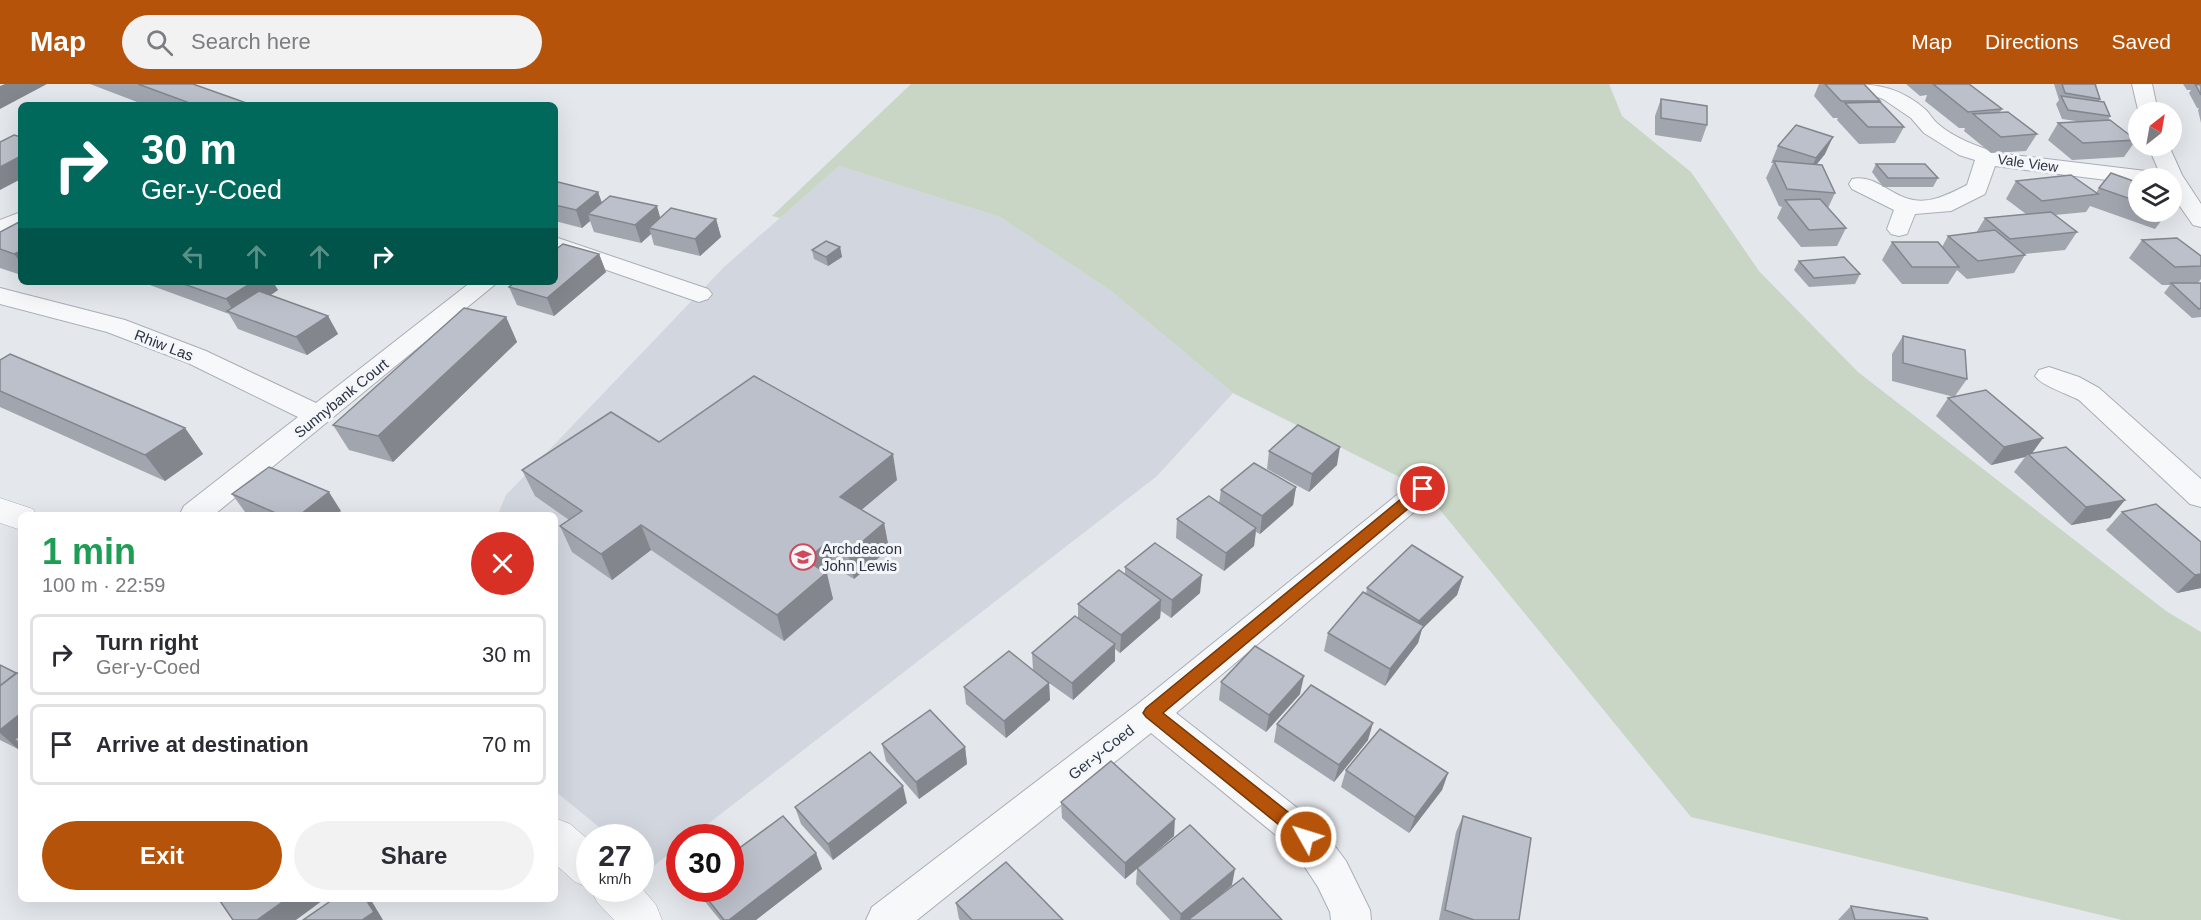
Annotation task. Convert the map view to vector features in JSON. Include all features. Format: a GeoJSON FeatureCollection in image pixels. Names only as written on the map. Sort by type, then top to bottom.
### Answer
{"type":"FeatureCollection","features":[{"type":"Feature","properties":{"kind":"street","name":"Vale View"},"geometry":{"type":"LineString","coordinates":[[1858,84],[1890,95],[1918,114],[1931,129],[1967,150],[1987,157],[2021,164],[2128,176]]}},
{"type":"Feature","properties":{"kind":"street"},"geometry":{"type":"LineString","coordinates":[[2142,84],[2146,102]]}},
{"type":"Feature","properties":{"kind":"street"},"geometry":{"type":"LineString","coordinates":[[1860,184],[1902,218],[1943,206],[1977,189],[1987,157]]}},
{"type":"Feature","properties":{"kind":"street"},"geometry":{"type":"LineString","coordinates":[[2182,193],[2201,220]]}},
{"type":"Feature","properties":{"kind":"street"},"geometry":{"type":"LineString","coordinates":[[0,229],[18,220]]}},
{"type":"Feature","properties":{"kind":"street"},"geometry":{"type":"LineString","coordinates":[[558,245],[699,294]]}},
{"type":"Feature","properties":{"kind":"street","name":"Sunnybank Court"},"geometry":{"type":"LineString","coordinates":[[198,512],[482,285]]}},
{"type":"Feature","properties":{"kind":"street","name":"Rhiw Las"},"geometry":{"type":"LineString","coordinates":[[0,296],[116,326],[197,357],[319,416]]}},
{"type":"Feature","properties":{"kind":"street"},"geometry":{"type":"LineString","coordinates":[[2049,376],[2070,383],[2089,394],[2201,496]]}},
{"type":"Feature","properties":{"kind":"street","name":"Ger-y-Coed"},"geometry":{"type":"LineString","coordinates":[[886,920],[1151,713],[1423,489]]}},
{"type":"Feature","properties":{"kind":"street"},"geometry":{"type":"LineString","coordinates":[[0,510],[18,517]]}},
{"type":"Feature","properties":{"kind":"street"},"geometry":{"type":"LineString","coordinates":[[1151,713],[1306,837],[1332,873],[1350,910],[1351,920]]}},
{"type":"Feature","properties":{"kind":"street"},"geometry":{"type":"LineString","coordinates":[[558,840],[576,856]]}},
{"type":"Feature","properties":{"kind":"street"},"geometry":{"type":"LineString","coordinates":[[626,902],[640,920]]}},
{"type":"Feature","properties":{"kind":"shaded area","name":"Archdeacon John Lewis"},"geometry":{"type":"Polygon","coordinates":[[[839,166],[1000,217],[1111,291],[1233,393],[1157,476],[708,824],[666,824],[666,856],[654,866],[654,824],[595,824],[558,793],[558,512],[499,512],[506,495],[724,267],[839,166]]]}},
{"type":"Feature","properties":{"kind":"green space"},"geometry":{"type":"Polygon","coordinates":[[[911,84],[1609,84],[1622,116],[1691,172],[1759,271],[1858,372],[2166,611],[2201,632],[2201,920],[2122,920],[1691,817],[1423,489],[1233,393],[1111,291],[1000,217],[839,166],[780,218],[772,216],[911,84]]]}},
{"type":"Feature","properties":{"kind":"building"},"geometry":{"type":"Polygon","coordinates":[[[138,84],[193,84],[244,102],[187,102],[138,84]]]}},
{"type":"Feature","properties":{"kind":"building"},"geometry":{"type":"Polygon","coordinates":[[[1825,84],[1864,84],[1880,101],[1841,101],[1825,84]]]}},
{"type":"Feature","properties":{"kind":"building"},"geometry":{"type":"Polygon","coordinates":[[[1933,84],[1969,84],[2002,109],[1968,112],[1933,84]]]}},
{"type":"Feature","properties":{"kind":"building"},"geometry":{"type":"Polygon","coordinates":[[[2062,84],[2095,84],[2100,99],[2065,93],[2062,84]]]}},
{"type":"Feature","properties":{"kind":"building"},"geometry":{"type":"Polygon","coordinates":[[[2195,84],[2201,85],[2201,95],[2195,84]]]}},
{"type":"Feature","properties":{"kind":"building"},"geometry":{"type":"Polygon","coordinates":[[[2061,96],[2104,102],[2110,116],[2068,110],[2061,96]]]}},
{"type":"Feature","properties":{"kind":"building"},"geometry":{"type":"Polygon","coordinates":[[[1661,99],[1707,106],[1707,125],[1661,118],[1661,99]]]}},
{"type":"Feature","properties":{"kind":"building"},"geometry":{"type":"Polygon","coordinates":[[[1880,102],[1904,127],[1868,127],[1845,103],[1880,102]]]}},
{"type":"Feature","properties":{"kind":"building"},"geometry":{"type":"Polygon","coordinates":[[[2008,112],[2037,134],[2001,137],[1973,114],[2008,112]]]}},
{"type":"Feature","properties":{"kind":"building"},"geometry":{"type":"Polygon","coordinates":[[[2110,120],[2128,134],[2128,140],[2083,143],[2058,123],[2110,120]]]}},
{"type":"Feature","properties":{"kind":"building"},"geometry":{"type":"Polygon","coordinates":[[[1796,125],[1833,137],[1816,158],[1778,146],[1796,125]]]}},
{"type":"Feature","properties":{"kind":"building"},"geometry":{"type":"Polygon","coordinates":[[[14,135],[18,136],[18,158],[0,167],[0,142],[14,135]]]}},
{"type":"Feature","properties":{"kind":"building"},"geometry":{"type":"Polygon","coordinates":[[[1774,161],[1822,165],[1835,193],[1787,189],[1774,161]]]}},
{"type":"Feature","properties":{"kind":"building"},"geometry":{"type":"Polygon","coordinates":[[[1876,164],[1925,164],[1938,178],[1888,178],[1876,164]]]}},
{"type":"Feature","properties":{"kind":"building"},"geometry":{"type":"Polygon","coordinates":[[[2111,173],[2128,179],[2128,198],[2099,188],[2111,173]]]}},
{"type":"Feature","properties":{"kind":"building"},"geometry":{"type":"Polygon","coordinates":[[[2071,175],[2098,194],[2042,201],[2016,181],[2071,175]]]}},
{"type":"Feature","properties":{"kind":"building"},"geometry":{"type":"Polygon","coordinates":[[[558,182],[598,192],[576,210],[558,206],[558,182]]]}},
{"type":"Feature","properties":{"kind":"building"},"geometry":{"type":"Polygon","coordinates":[[[610,196],[657,206],[635,225],[588,214],[610,196]]]}},
{"type":"Feature","properties":{"kind":"building"},"geometry":{"type":"Polygon","coordinates":[[[1820,199],[1846,228],[1809,230],[1785,200],[1820,199]]]}},
{"type":"Feature","properties":{"kind":"building"},"geometry":{"type":"Polygon","coordinates":[[[671,208],[716,219],[695,239],[649,228],[671,208]]]}},
{"type":"Feature","properties":{"kind":"building"},"geometry":{"type":"Polygon","coordinates":[[[2051,212],[2077,232],[2010,239],[1985,218],[2051,212]]]}},
{"type":"Feature","properties":{"kind":"building"},"geometry":{"type":"Polygon","coordinates":[[[18,223],[18,252],[14,254],[0,249],[0,232],[18,223]]]}},
{"type":"Feature","properties":{"kind":"building"},"geometry":{"type":"Polygon","coordinates":[[[1995,230],[2025,255],[1978,261],[1948,236],[1995,230]]]}},
{"type":"Feature","properties":{"kind":"building"},"geometry":{"type":"Polygon","coordinates":[[[2177,238],[2201,256],[2201,266],[2175,267],[2142,240],[2177,238]]]}},
{"type":"Feature","properties":{"kind":"building"},"geometry":{"type":"Polygon","coordinates":[[[826,241],[840,247],[826,257],[812,250],[826,241]]]}},
{"type":"Feature","properties":{"kind":"building"},"geometry":{"type":"Polygon","coordinates":[[[1892,242],[1938,242],[1959,267],[1912,267],[1892,242]]]}},
{"type":"Feature","properties":{"kind":"building"},"geometry":{"type":"Polygon","coordinates":[[[563,244],[599,254],[547,298],[509,287],[511,285],[558,285],[558,248],[563,244]]]}},
{"type":"Feature","properties":{"kind":"building"},"geometry":{"type":"Polygon","coordinates":[[[1844,257],[1860,274],[1814,278],[1799,261],[1844,257]]]}},
{"type":"Feature","properties":{"kind":"building"},"geometry":{"type":"Polygon","coordinates":[[[2171,283],[2201,283],[2201,308],[2199,309],[2171,283]]]}},
{"type":"Feature","properties":{"kind":"building"},"geometry":{"type":"Polygon","coordinates":[[[186,285],[248,285],[226,299],[186,285]]]}},
{"type":"Feature","properties":{"kind":"building"},"geometry":{"type":"Polygon","coordinates":[[[259,291],[328,316],[296,337],[227,311],[259,291]]]}},
{"type":"Feature","properties":{"kind":"building"},"geometry":{"type":"Polygon","coordinates":[[[464,308],[506,317],[378,436],[333,425],[464,308]]]}},
{"type":"Feature","properties":{"kind":"building"},"geometry":{"type":"Polygon","coordinates":[[[1903,336],[1965,350],[1967,379],[1903,363],[1903,336]]]}},
{"type":"Feature","properties":{"kind":"building"},"geometry":{"type":"Polygon","coordinates":[[[10,354],[185,428],[145,455],[0,391],[0,360],[10,354]]]}},
{"type":"Feature","properties":{"kind":"building"},"geometry":{"type":"Polygon","coordinates":[[[754,376],[893,454],[840,497],[884,523],[848,554],[828,542],[806,560],[826,573],[777,615],[641,525],[601,554],[560,526],[582,511],[522,470],[611,412],[659,442],[754,376]]]}},
{"type":"Feature","properties":{"kind":"building"},"geometry":{"type":"Polygon","coordinates":[[[1986,390],[2043,438],[2004,447],[1948,398],[1986,390]]]}},
{"type":"Feature","properties":{"kind":"building"},"geometry":{"type":"Polygon","coordinates":[[[1298,425],[1340,447],[1312,474],[1269,451],[1298,425]]]}},
{"type":"Feature","properties":{"kind":"building"},"geometry":{"type":"Polygon","coordinates":[[[2066,447],[2125,500],[2086,507],[2028,454],[2066,447]]]}},
{"type":"Feature","properties":{"kind":"building"},"geometry":{"type":"Polygon","coordinates":[[[1254,463],[1296,487],[1262,516],[1221,490],[1254,463]]]}},
{"type":"Feature","properties":{"kind":"building"},"geometry":{"type":"Polygon","coordinates":[[[269,467],[329,492],[304,512],[273,512],[232,494],[269,467]]]}},
{"type":"Feature","properties":{"kind":"building"},"geometry":{"type":"Polygon","coordinates":[[[1209,496],[1256,528],[1226,553],[1177,519],[1209,496]]]}},
{"type":"Feature","properties":{"kind":"building"},"geometry":{"type":"Polygon","coordinates":[[[2156,504],[2201,542],[2201,574],[2195,575],[2122,512],[2156,504]]]}},
{"type":"Feature","properties":{"kind":"building"},"geometry":{"type":"Polygon","coordinates":[[[1155,543],[1202,575],[1172,600],[1125,567],[1155,543]]]}},
{"type":"Feature","properties":{"kind":"building"},"geometry":{"type":"Polygon","coordinates":[[[1412,545],[1463,577],[1419,621],[1367,588],[1412,545]]]}},
{"type":"Feature","properties":{"kind":"building"},"geometry":{"type":"Polygon","coordinates":[[[1119,570],[1161,600],[1121,635],[1078,604],[1119,570]]]}},
{"type":"Feature","properties":{"kind":"building"},"geometry":{"type":"Polygon","coordinates":[[[1363,592],[1424,626],[1390,669],[1328,633],[1363,592]]]}},
{"type":"Feature","properties":{"kind":"building"},"geometry":{"type":"Polygon","coordinates":[[[1075,616],[1115,644],[1072,683],[1032,653],[1075,616]]]}},
{"type":"Feature","properties":{"kind":"building"},"geometry":{"type":"Polygon","coordinates":[[[1255,646],[1304,676],[1269,715],[1221,682],[1255,646]]]}},
{"type":"Feature","properties":{"kind":"building"},"geometry":{"type":"Polygon","coordinates":[[[1009,651],[1049,683],[1004,721],[964,687],[1009,651]]]}},
{"type":"Feature","properties":{"kind":"building"},"geometry":{"type":"Polygon","coordinates":[[[0,665],[16,673],[0,686],[0,665]]]}},
{"type":"Feature","properties":{"kind":"building"},"geometry":{"type":"Polygon","coordinates":[[[18,674],[18,715],[0,730],[0,686],[18,674]]]}},
{"type":"Feature","properties":{"kind":"building"},"geometry":{"type":"Polygon","coordinates":[[[1311,685],[1373,723],[1339,765],[1277,724],[1311,685]]]}},
{"type":"Feature","properties":{"kind":"building"},"geometry":{"type":"Polygon","coordinates":[[[930,710],[965,747],[916,782],[882,744],[930,710]]]}},
{"type":"Feature","properties":{"kind":"building"},"geometry":{"type":"Polygon","coordinates":[[[1380,729],[1448,773],[1415,817],[1346,770],[1380,729]]]}},
{"type":"Feature","properties":{"kind":"building"},"geometry":{"type":"Polygon","coordinates":[[[870,752],[903,786],[828,844],[795,807],[870,752]]]}},
{"type":"Feature","properties":{"kind":"building"},"geometry":{"type":"Polygon","coordinates":[[[1111,761],[1175,819],[1125,863],[1061,802],[1111,761]]]}},
{"type":"Feature","properties":{"kind":"building"},"geometry":{"type":"Polygon","coordinates":[[[783,816],[816,853],[729,920],[724,920],[710,902],[744,902],[744,845],[783,816]]]}},
{"type":"Feature","properties":{"kind":"building"},"geometry":{"type":"Polygon","coordinates":[[[1463,816],[1531,838],[1519,920],[1474,920],[1445,910],[1463,816]]]}},
{"type":"Feature","properties":{"kind":"building"},"geometry":{"type":"Polygon","coordinates":[[[1190,825],[1235,869],[1181,914],[1137,868],[1190,825]]]}},
{"type":"Feature","properties":{"kind":"building"},"geometry":{"type":"Polygon","coordinates":[[[1006,862],[1063,920],[972,920],[956,903],[1006,862]]]}},
{"type":"Feature","properties":{"kind":"building"},"geometry":{"type":"Polygon","coordinates":[[[1243,878],[1282,920],[1188,920],[1243,878]]]}},
{"type":"Feature","properties":{"kind":"building"},"geometry":{"type":"Polygon","coordinates":[[[221,902],[282,902],[257,920],[233,920],[221,902]]]}},
{"type":"Feature","properties":{"kind":"building"},"geometry":{"type":"Polygon","coordinates":[[[329,902],[368,902],[374,912],[362,920],[303,920],[329,902]]]}},
{"type":"Feature","properties":{"kind":"building"},"geometry":{"type":"Polygon","coordinates":[[[1851,906],[1927,918],[1928,920],[1855,920],[1851,906]]]}},
{"type":"Feature","properties":{"kind":"place","name":"Archdeacon John Lewis"},"geometry":{"type":"Point","coordinates":[803,557]}},
{"type":"Feature","properties":{"kind":"route"},"geometry":{"type":"LineString","coordinates":[[1306,837],[1151,713],[1423,489]]}}]}
